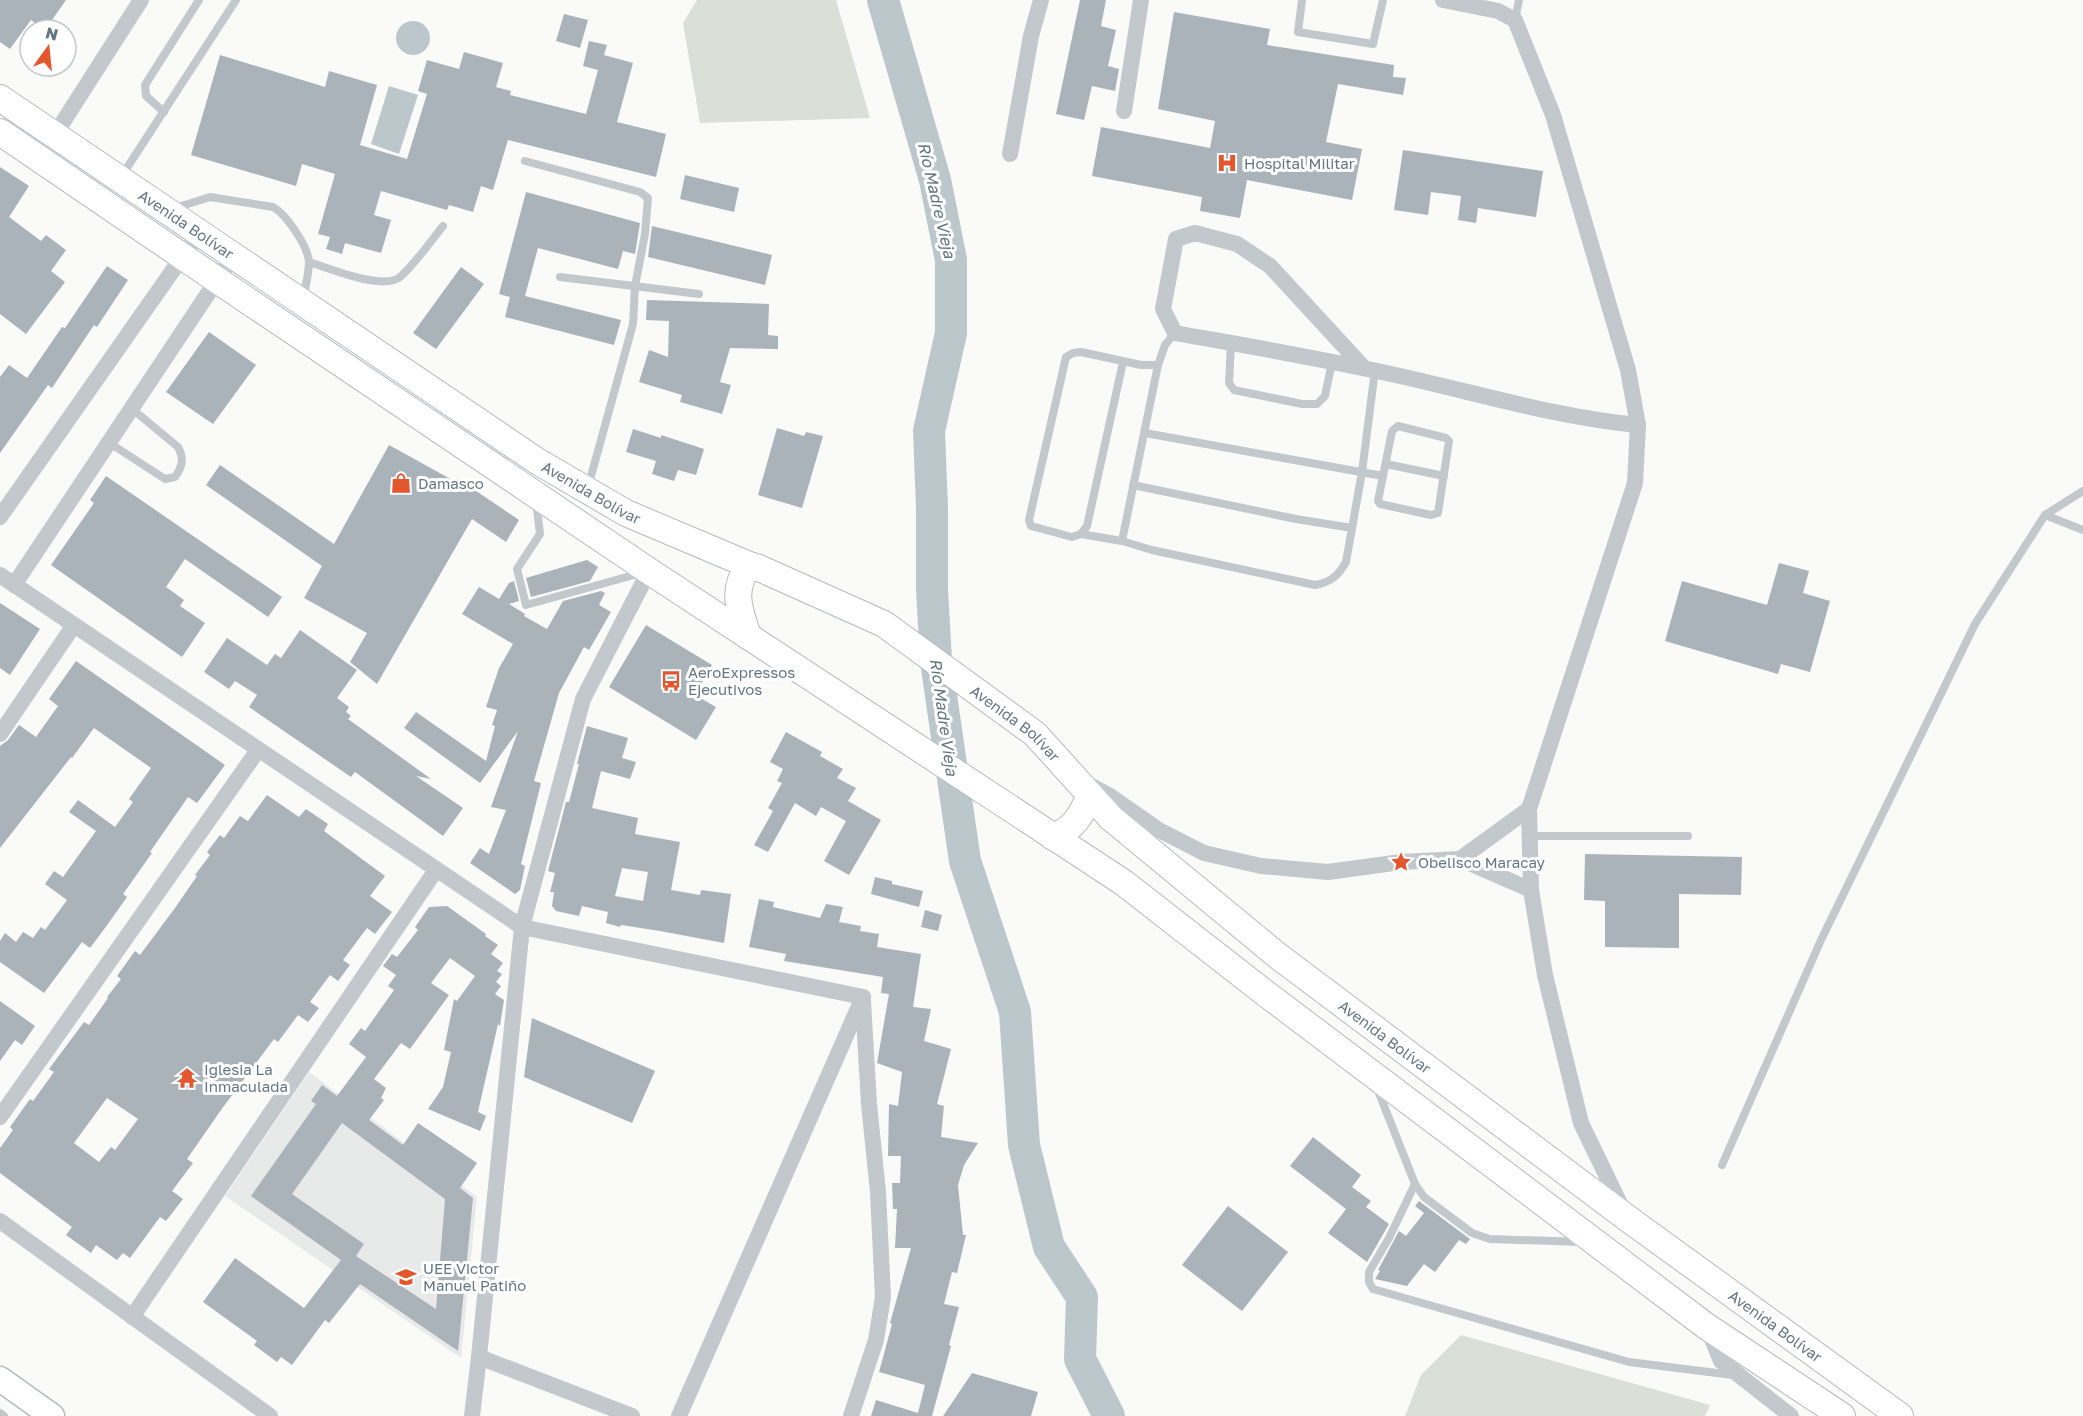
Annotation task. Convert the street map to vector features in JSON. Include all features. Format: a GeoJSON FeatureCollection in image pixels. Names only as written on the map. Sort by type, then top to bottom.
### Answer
{"type":"FeatureCollection","features":[{"type":"Feature","properties":{"kind":"main road","name":"Avenida Bolívar"},"geometry":{"type":"LineString","coordinates":[[0,99],[537,461],[626,513],[754,566],[884,624],[1035,734],[1111,818],[1278,956],[1627,1218],[1900,1416]]}},
{"type":"Feature","properties":{"kind":"main road","name":"Avenida Bolívar"},"geometry":{"type":"LineString","coordinates":[[0,132],[649,572],[1124,883],[1706,1326],[1842,1416]]}},
{"type":"Feature","properties":{"kind":"main road"},"geometry":{"type":"LineString","coordinates":[[748,636],[738,606],[738,585],[754,566]]}},
{"type":"Feature","properties":{"kind":"main road"},"geometry":{"type":"LineString","coordinates":[[1053,837],[1064,833],[1074,825],[1090,796]]}},
{"type":"Feature","properties":{"kind":"street"},"geometry":{"type":"LineString","coordinates":[[54,136],[141,0]]}},
{"type":"Feature","properties":{"kind":"street"},"geometry":{"type":"LineString","coordinates":[[1010,154],[1031,36],[1041,0]]}},
{"type":"Feature","properties":{"kind":"street"},"geometry":{"type":"LineString","coordinates":[[1124,111],[1141,0]]}},
{"type":"Feature","properties":{"kind":"street"},"geometry":{"type":"LineString","coordinates":[[1443,0],[1498,11],[1515,20],[1553,115],[1628,370],[1638,425],[1635,483],[1529,809],[1531,890],[1545,975],[1581,1123],[1627,1218]]}},
{"type":"Feature","properties":{"kind":"street"},"geometry":{"type":"LineString","coordinates":[[1370,369],[1270,266],[1237,244],[1195,232],[1176,239],[1163,309],[1175,333],[1370,369],[1613,423],[1638,425]]}},
{"type":"Feature","properties":{"kind":"street"},"geometry":{"type":"LineString","coordinates":[[0,517],[198,233]]}},
{"type":"Feature","properties":{"kind":"street"},"geometry":{"type":"LineString","coordinates":[[233,256],[108,442],[7,580],[522,927],[863,997]]}},
{"type":"Feature","properties":{"kind":"street"},"geometry":{"type":"LineString","coordinates":[[472,1416],[522,927],[583,699],[649,572]]}},
{"type":"Feature","properties":{"kind":"street"},"geometry":{"type":"LineString","coordinates":[[0,734],[74,625]]}},
{"type":"Feature","properties":{"kind":"street"},"geometry":{"type":"LineString","coordinates":[[0,1118],[258,750]]}},
{"type":"Feature","properties":{"kind":"street"},"geometry":{"type":"LineString","coordinates":[[1071,776],[1110,796],[1159,830],[1204,853],[1261,866],[1328,872],[1401,862],[1460,859],[1531,890]]}},
{"type":"Feature","properties":{"kind":"street"},"geometry":{"type":"LineString","coordinates":[[1460,859],[1529,809]]}},
{"type":"Feature","properties":{"kind":"street"},"geometry":{"type":"LineString","coordinates":[[132,1317],[436,870]]}},
{"type":"Feature","properties":{"kind":"street"},"geometry":{"type":"LineString","coordinates":[[679,1416],[863,997]]}},
{"type":"Feature","properties":{"kind":"street"},"geometry":{"type":"LineString","coordinates":[[851,1416],[876,1340],[883,1297],[878,1192],[868,1104],[863,997]]}},
{"type":"Feature","properties":{"kind":"street"},"geometry":{"type":"LineString","coordinates":[[0,1221],[270,1416]]}},
{"type":"Feature","properties":{"kind":"street"},"geometry":{"type":"LineString","coordinates":[[1706,1326],[1721,1361],[1791,1416]]}},
{"type":"Feature","properties":{"kind":"street"},"geometry":{"type":"LineString","coordinates":[[479,1357],[632,1416]]}},
{"type":"Feature","properties":{"kind":"street"},"geometry":{"type":"LineString","coordinates":[[0,1379],[52,1416]]}},
{"type":"Feature","properties":{"kind":"lane"},"geometry":{"type":"LineString","coordinates":[[164,112],[146,96],[145,85],[198,0]]}},
{"type":"Feature","properties":{"kind":"lane"},"geometry":{"type":"LineString","coordinates":[[119,179],[236,0]]}},
{"type":"Feature","properties":{"kind":"lane"},"geometry":{"type":"LineString","coordinates":[[1302,0],[1298,32],[1373,44],[1383,0]]}},
{"type":"Feature","properties":{"kind":"lane"},"geometry":{"type":"LineString","coordinates":[[1515,20],[1519,0]]}},
{"type":"Feature","properties":{"kind":"lane"},"geometry":{"type":"LineString","coordinates":[[525,162],[645,194],[648,198],[645,234],[635,286],[633,324],[587,490]]}},
{"type":"Feature","properties":{"kind":"lane"},"geometry":{"type":"LineString","coordinates":[[166,211],[210,197],[273,207],[285,216],[306,249],[309,262],[302,303]]}},
{"type":"Feature","properties":{"kind":"lane"},"geometry":{"type":"LineString","coordinates":[[309,262],[370,280],[385,282],[399,278],[443,226]]}},
{"type":"Feature","properties":{"kind":"lane"},"geometry":{"type":"LineString","coordinates":[[560,277],[699,294]]}},
{"type":"Feature","properties":{"kind":"lane"},"geometry":{"type":"LineString","coordinates":[[1122,541],[1158,365],[1165,345],[1175,333]]}},
{"type":"Feature","properties":{"kind":"lane"},"geometry":{"type":"LineString","coordinates":[[1231,343],[1229,383],[1234,390],[1302,404],[1317,404],[1325,396],[1332,362]]}},
{"type":"Feature","properties":{"kind":"lane"},"geometry":{"type":"LineString","coordinates":[[1158,365],[1123,362],[1081,352],[1072,353],[1066,357],[1029,520],[1031,526],[1072,537],[1081,534],[1122,541],[1152,550],[1316,585],[1329,583],[1339,574],[1346,562],[1362,472],[1370,369]]}},
{"type":"Feature","properties":{"kind":"lane"},"geometry":{"type":"LineString","coordinates":[[1081,534],[1087,526],[1123,362]]}},
{"type":"Feature","properties":{"kind":"lane"},"geometry":{"type":"LineString","coordinates":[[108,442],[165,479],[175,477],[181,468],[182,456],[178,447],[131,407]]}},
{"type":"Feature","properties":{"kind":"lane"},"geometry":{"type":"LineString","coordinates":[[1398,426],[1446,438],[1449,441],[1444,476],[1438,513],[1435,515],[1380,504],[1378,501],[1392,431],[1398,426]]}},
{"type":"Feature","properties":{"kind":"lane"},"geometry":{"type":"LineString","coordinates":[[1145,433],[1383,476]]}},
{"type":"Feature","properties":{"kind":"lane"},"geometry":{"type":"LineString","coordinates":[[1386,464],[1444,476]]}},
{"type":"Feature","properties":{"kind":"lane"},"geometry":{"type":"LineString","coordinates":[[1133,485],[1296,519],[1352,528]]}},
{"type":"Feature","properties":{"kind":"lane"},"geometry":{"type":"LineString","coordinates":[[1722,1165],[1821,940],[1970,635],[2045,515],[2083,492]]}},
{"type":"Feature","properties":{"kind":"lane"},"geometry":{"type":"LineString","coordinates":[[535,494],[540,534],[517,569],[526,605],[649,572]]}},
{"type":"Feature","properties":{"kind":"lane"},"geometry":{"type":"LineString","coordinates":[[2045,515],[2083,530]]}},
{"type":"Feature","properties":{"kind":"lane"},"geometry":{"type":"LineString","coordinates":[[1529,836],[1688,836]]}},
{"type":"Feature","properties":{"kind":"lane"},"geometry":{"type":"LineString","coordinates":[[1372,1073],[1415,1184],[1424,1197],[1472,1233],[1490,1239],[1595,1242]]}},
{"type":"Feature","properties":{"kind":"lane"},"geometry":{"type":"LineString","coordinates":[[1415,1184],[1389,1238],[1369,1272],[1369,1282],[1373,1289],[1629,1362],[1737,1375]]}},
{"type":"Feature","properties":{"kind":"lane"},"geometry":{"type":"LineString","coordinates":[[0,1413],[4,1416]]}},
{"type":"Feature","properties":{"kind":"shaded area"},"geometry":{"type":"Polygon","coordinates":[[[697,0],[836,0],[870,118],[700,123],[683,23],[697,0]]]}},
{"type":"Feature","properties":{"kind":"shaded area"},"geometry":{"type":"Polygon","coordinates":[[[413,21],[425,26],[430,38],[425,50],[413,55],[401,50],[396,38],[401,26],[413,21]]]}},
{"type":"Feature","properties":{"kind":"shaded area"},"geometry":{"type":"Polygon","coordinates":[[[389,86],[418,95],[399,154],[371,144],[389,86]]]}},
{"type":"Feature","properties":{"kind":"shaded area","name":"UEE Victor Manuel Patiño"},"geometry":{"type":"Polygon","coordinates":[[[309,1072],[477,1197],[461,1358],[225,1196],[309,1072]]]}},
{"type":"Feature","properties":{"kind":"shaded area"},"geometry":{"type":"Polygon","coordinates":[[[1461,1335],[1710,1405],[1705,1416],[1405,1416],[1421,1375],[1461,1335]]]}},
{"type":"Feature","properties":{"kind":"building"},"geometry":{"type":"Polygon","coordinates":[[[0,0],[66,0],[53,18],[18,18],[18,38],[10,49],[0,42],[0,0]]]}},
{"type":"Feature","properties":{"kind":"building"},"geometry":{"type":"Polygon","coordinates":[[[1080,0],[1106,0],[1101,26],[1116,30],[1108,66],[1119,69],[1115,91],[1092,86],[1084,120],[1056,114],[1080,0]]]}},
{"type":"Feature","properties":{"kind":"building"},"geometry":{"type":"Polygon","coordinates":[[[1174,12],[1270,29],[1267,45],[1394,65],[1393,77],[1406,78],[1403,95],[1338,84],[1326,142],[1362,149],[1352,200],[1247,180],[1240,218],[1200,211],[1202,197],[1092,176],[1101,127],[1210,148],[1215,121],[1158,109],[1174,12]]]}},
{"type":"Feature","properties":{"kind":"building"},"geometry":{"type":"Polygon","coordinates":[[[564,14],[588,20],[580,48],[556,41],[564,14]]]}},
{"type":"Feature","properties":{"kind":"building"},"geometry":{"type":"Polygon","coordinates":[[[589,41],[607,45],[604,55],[633,63],[617,122],[666,134],[656,177],[508,140],[493,190],[481,186],[473,212],[449,205],[447,210],[381,191],[374,215],[391,220],[381,253],[345,243],[342,254],[326,249],[330,237],[318,234],[335,174],[302,164],[296,186],[191,155],[220,55],[325,87],[329,71],[377,85],[360,145],[407,159],[427,94],[418,91],[427,60],[459,69],[464,52],[503,63],[496,87],[511,91],[510,95],[586,114],[598,70],[583,66],[589,41]]]}},
{"type":"Feature","properties":{"kind":"building"},"geometry":{"type":"Polygon","coordinates":[[[1403,150],[1543,171],[1536,217],[1478,208],[1476,223],[1458,220],[1461,196],[1431,192],[1428,215],[1394,210],[1403,150]]]}},
{"type":"Feature","properties":{"kind":"building"},"geometry":{"type":"Polygon","coordinates":[[[0,167],[29,186],[9,217],[41,241],[46,235],[66,250],[51,271],[65,282],[26,334],[0,314],[0,167]]]}},
{"type":"Feature","properties":{"kind":"building"},"geometry":{"type":"Polygon","coordinates":[[[685,175],[739,188],[734,212],[680,199],[685,175]]]}},
{"type":"Feature","properties":{"kind":"building"},"geometry":{"type":"Polygon","coordinates":[[[526,192],[640,223],[635,254],[623,251],[618,269],[538,248],[525,296],[621,320],[614,345],[505,317],[510,297],[499,294],[526,192]]]}},
{"type":"Feature","properties":{"kind":"building"},"geometry":{"type":"Polygon","coordinates":[[[652,226],[772,255],[765,285],[648,257],[652,226]]]}},
{"type":"Feature","properties":{"kind":"building"},"geometry":{"type":"Polygon","coordinates":[[[107,266],[128,280],[97,327],[94,325],[52,388],[48,385],[0,453],[0,377],[9,365],[27,378],[62,327],[65,328],[107,266]]]}},
{"type":"Feature","properties":{"kind":"building"},"geometry":{"type":"Polygon","coordinates":[[[461,267],[484,284],[436,349],[413,333],[461,267]]]}},
{"type":"Feature","properties":{"kind":"building"},"geometry":{"type":"Polygon","coordinates":[[[647,300],[769,304],[768,335],[778,336],[778,349],[730,348],[720,382],[731,385],[722,414],[680,402],[682,395],[639,382],[649,350],[668,357],[669,321],[646,320],[647,300]]]}},
{"type":"Feature","properties":{"kind":"building"},"geometry":{"type":"Polygon","coordinates":[[[209,332],[256,365],[213,424],[166,392],[209,332]]]}},
{"type":"Feature","properties":{"kind":"building"},"geometry":{"type":"Polygon","coordinates":[[[777,428],[804,436],[806,432],[823,436],[802,508],[758,495],[777,428]]]}},
{"type":"Feature","properties":{"kind":"building"},"geometry":{"type":"Polygon","coordinates":[[[633,429],[661,438],[661,435],[704,449],[696,475],[678,470],[674,481],[652,474],[656,461],[626,452],[633,429]]]}},
{"type":"Feature","properties":{"kind":"building"},"geometry":{"type":"Polygon","coordinates":[[[389,445],[456,482],[457,478],[519,520],[506,542],[472,519],[377,684],[350,662],[367,633],[304,598],[322,566],[206,485],[220,465],[334,544],[389,445]]]}},
{"type":"Feature","properties":{"kind":"building"},"geometry":{"type":"Polygon","coordinates":[[[106,476],[282,597],[268,617],[185,559],[166,587],[184,600],[180,606],[205,623],[182,657],[51,565],[94,503],[90,500],[106,476]]]}},
{"type":"Feature","properties":{"kind":"building"},"geometry":{"type":"Polygon","coordinates":[[[587,560],[598,567],[590,581],[531,597],[526,578],[587,560]]]}},
{"type":"Feature","properties":{"kind":"building"},"geometry":{"type":"Polygon","coordinates":[[[1779,563],[1809,571],[1803,593],[1830,601],[1810,672],[1781,664],[1778,674],[1665,641],[1682,581],[1767,605],[1779,563]]]}},
{"type":"Feature","properties":{"kind":"building"},"geometry":{"type":"Polygon","coordinates":[[[514,581],[519,601],[509,604],[547,629],[563,601],[601,591],[605,593],[599,605],[611,612],[589,650],[584,647],[559,693],[534,781],[541,783],[521,864],[525,866],[520,890],[515,894],[470,863],[480,848],[489,854],[506,810],[491,807],[518,731],[480,783],[404,728],[416,712],[486,761],[497,710],[486,707],[499,668],[513,644],[462,614],[479,587],[499,599],[509,583],[514,581]]]}},
{"type":"Feature","properties":{"kind":"building"},"geometry":{"type":"Polygon","coordinates":[[[0,603],[40,629],[10,675],[0,668],[0,603]]]}},
{"type":"Feature","properties":{"kind":"building"},"geometry":{"type":"Polygon","coordinates":[[[646,625],[712,665],[695,695],[716,707],[696,740],[609,687],[646,625]]]}},
{"type":"Feature","properties":{"kind":"building"},"geometry":{"type":"Polygon","coordinates":[[[300,630],[357,670],[337,698],[349,707],[346,712],[351,716],[348,719],[431,779],[416,776],[463,808],[443,836],[355,772],[351,777],[249,707],[257,695],[235,681],[229,689],[204,672],[227,638],[267,665],[275,654],[281,658],[300,630]]]}},
{"type":"Feature","properties":{"kind":"building"},"geometry":{"type":"Polygon","coordinates":[[[76,661],[225,765],[197,803],[188,797],[123,894],[127,897],[105,928],[90,948],[82,942],[44,993],[0,962],[0,941],[5,933],[16,942],[23,932],[33,938],[41,927],[45,930],[67,900],[45,884],[54,871],[63,877],[96,831],[69,812],[78,800],[115,827],[133,802],[129,799],[151,768],[94,728],[0,848],[0,746],[8,740],[19,725],[36,737],[58,706],[49,699],[76,661]]]}},
{"type":"Feature","properties":{"kind":"building"},"geometry":{"type":"Polygon","coordinates":[[[587,726],[628,738],[622,758],[636,762],[630,779],[601,771],[592,808],[638,818],[635,834],[680,842],[671,890],[700,895],[701,890],[731,894],[724,943],[621,925],[620,927],[606,923],[608,912],[582,906],[579,916],[556,911],[552,906],[554,892],[550,892],[555,873],[548,871],[566,802],[569,802],[579,764],[577,764],[587,726]],[[622,868],[615,896],[643,901],[648,872],[622,868]]]}},
{"type":"Feature","properties":{"kind":"building"},"geometry":{"type":"Polygon","coordinates":[[[786,732],[822,752],[820,756],[843,769],[837,778],[856,788],[848,801],[881,820],[849,875],[824,861],[846,821],[821,807],[816,816],[795,803],[768,852],[754,845],[773,811],[768,808],[782,783],[777,781],[783,769],[770,762],[786,732]]]}},
{"type":"Feature","properties":{"kind":"building"},"geometry":{"type":"Polygon","coordinates":[[[267,795],[299,817],[306,809],[328,824],[324,831],[385,876],[370,896],[392,912],[375,934],[367,928],[343,960],[350,965],[338,981],[330,975],[310,1002],[319,1008],[308,1022],[298,1015],[278,1042],[274,1039],[221,1110],[187,1159],[193,1163],[172,1191],[183,1199],[166,1221],[160,1217],[130,1258],[123,1253],[117,1260],[96,1245],[91,1253],[66,1235],[72,1227],[0,1173],[0,1148],[13,1130],[10,1127],[30,1099],[33,1101],[54,1072],[49,1069],[84,1022],[89,1025],[108,998],[121,979],[117,976],[135,951],[140,955],[175,908],[210,855],[207,852],[220,835],[224,838],[240,816],[248,821],[267,795]],[[107,1098],[74,1143],[99,1162],[111,1147],[115,1150],[138,1119],[107,1098]]]}},
{"type":"Feature","properties":{"kind":"building"},"geometry":{"type":"Polygon","coordinates":[[[1585,854],[1742,857],[1741,895],[1679,894],[1679,948],[1605,947],[1605,901],[1584,900],[1585,854]]]}},
{"type":"Feature","properties":{"kind":"building"},"geometry":{"type":"Polygon","coordinates":[[[875,877],[892,881],[892,884],[923,891],[919,907],[871,894],[875,877]]]}},
{"type":"Feature","properties":{"kind":"building"},"geometry":{"type":"Polygon","coordinates":[[[759,899],[774,902],[773,907],[820,918],[826,904],[843,907],[839,922],[861,926],[860,931],[879,934],[877,947],[921,954],[913,1007],[931,1009],[924,1041],[951,1049],[937,1104],[944,1106],[941,1137],[978,1143],[964,1165],[958,1185],[963,1235],[966,1235],[957,1273],[952,1272],[944,1304],[959,1307],[932,1416],[871,1416],[876,1400],[918,1413],[925,1385],[879,1372],[911,1248],[895,1248],[897,1209],[893,1209],[892,1183],[900,1183],[901,1156],[888,1156],[889,1104],[898,1106],[902,1072],[877,1063],[889,994],[881,993],[883,977],[784,961],[786,954],[749,947],[759,899]]]}},
{"type":"Feature","properties":{"kind":"building"},"geometry":{"type":"Polygon","coordinates":[[[447,906],[486,934],[485,936],[498,945],[491,954],[503,963],[497,971],[502,974],[496,982],[501,986],[495,994],[504,1000],[500,1026],[498,1024],[478,1112],[486,1116],[480,1131],[428,1109],[443,1087],[451,1052],[444,1050],[454,999],[457,1001],[475,976],[450,958],[431,983],[449,995],[410,1049],[401,1043],[374,1079],[386,1088],[381,1098],[384,1100],[369,1120],[403,1145],[418,1123],[477,1163],[460,1188],[473,1198],[458,1351],[360,1284],[329,1323],[325,1320],[292,1365],[281,1357],[277,1362],[254,1345],[257,1341],[203,1302],[235,1258],[304,1308],[341,1260],[251,1196],[316,1104],[311,1101],[322,1085],[337,1096],[366,1057],[349,1044],[361,1028],[365,1031],[394,990],[388,986],[396,975],[383,966],[392,954],[397,957],[418,930],[415,927],[429,907],[447,906]],[[342,1123],[292,1194],[364,1244],[356,1256],[436,1309],[445,1199],[342,1123]]]}},
{"type":"Feature","properties":{"kind":"building"},"geometry":{"type":"Polygon","coordinates":[[[925,910],[942,915],[938,931],[921,927],[925,910]]]}},
{"type":"Feature","properties":{"kind":"building"},"geometry":{"type":"Polygon","coordinates":[[[0,1001],[35,1026],[22,1045],[15,1040],[0,1061],[0,1001]]]}},
{"type":"Feature","properties":{"kind":"building"},"geometry":{"type":"Polygon","coordinates":[[[532,1018],[655,1071],[632,1123],[524,1077],[532,1018]]]}},
{"type":"Feature","properties":{"kind":"building"},"geometry":{"type":"Polygon","coordinates":[[[1313,1137],[1361,1175],[1352,1187],[1371,1201],[1366,1207],[1389,1224],[1367,1262],[1328,1233],[1346,1209],[1290,1166],[1313,1137]]]}},
{"type":"Feature","properties":{"kind":"building"},"geometry":{"type":"Polygon","coordinates":[[[1419,1201],[1470,1239],[1466,1244],[1459,1240],[1435,1272],[1424,1264],[1407,1286],[1375,1279],[1399,1231],[1406,1236],[1424,1213],[1415,1206],[1419,1201]]]}},
{"type":"Feature","properties":{"kind":"building"},"geometry":{"type":"Polygon","coordinates":[[[1228,1206],[1288,1252],[1242,1311],[1182,1265],[1228,1206]]]}},
{"type":"Feature","properties":{"kind":"building"},"geometry":{"type":"Polygon","coordinates":[[[972,1373],[1038,1392],[1031,1416],[943,1416],[972,1373]]]}},
{"type":"Feature","properties":{"kind":"waterway","name":"Río Madre Vieja"},"geometry":{"type":"LineString","coordinates":[[883,0],[935,180],[951,260],[951,333],[929,431],[932,590],[936,661],[965,861],[1015,1012],[1024,1145],[1049,1247],[1082,1297],[1080,1359],[1109,1416]]}},
{"type":"Feature","properties":{"kind":"place","name":"Hospital Militar"},"geometry":{"type":"Point","coordinates":[1227,163]}},
{"type":"Feature","properties":{"kind":"place","name":"Damasco"},"geometry":{"type":"Point","coordinates":[401,483]}},
{"type":"Feature","properties":{"kind":"place","name":"AeroExpressos Ejecutivos"},"geometry":{"type":"Point","coordinates":[671,681]}},
{"type":"Feature","properties":{"kind":"place","name":"Obelisco Maracay"},"geometry":{"type":"Point","coordinates":[1401,862]}},
{"type":"Feature","properties":{"kind":"place","name":"Iglesia La Inmaculada"},"geometry":{"type":"Point","coordinates":[187,1078]}},
{"type":"Feature","properties":{"kind":"place","name":"UEE Victor Manuel Patiño"},"geometry":{"type":"Point","coordinates":[406,1277]}}]}
